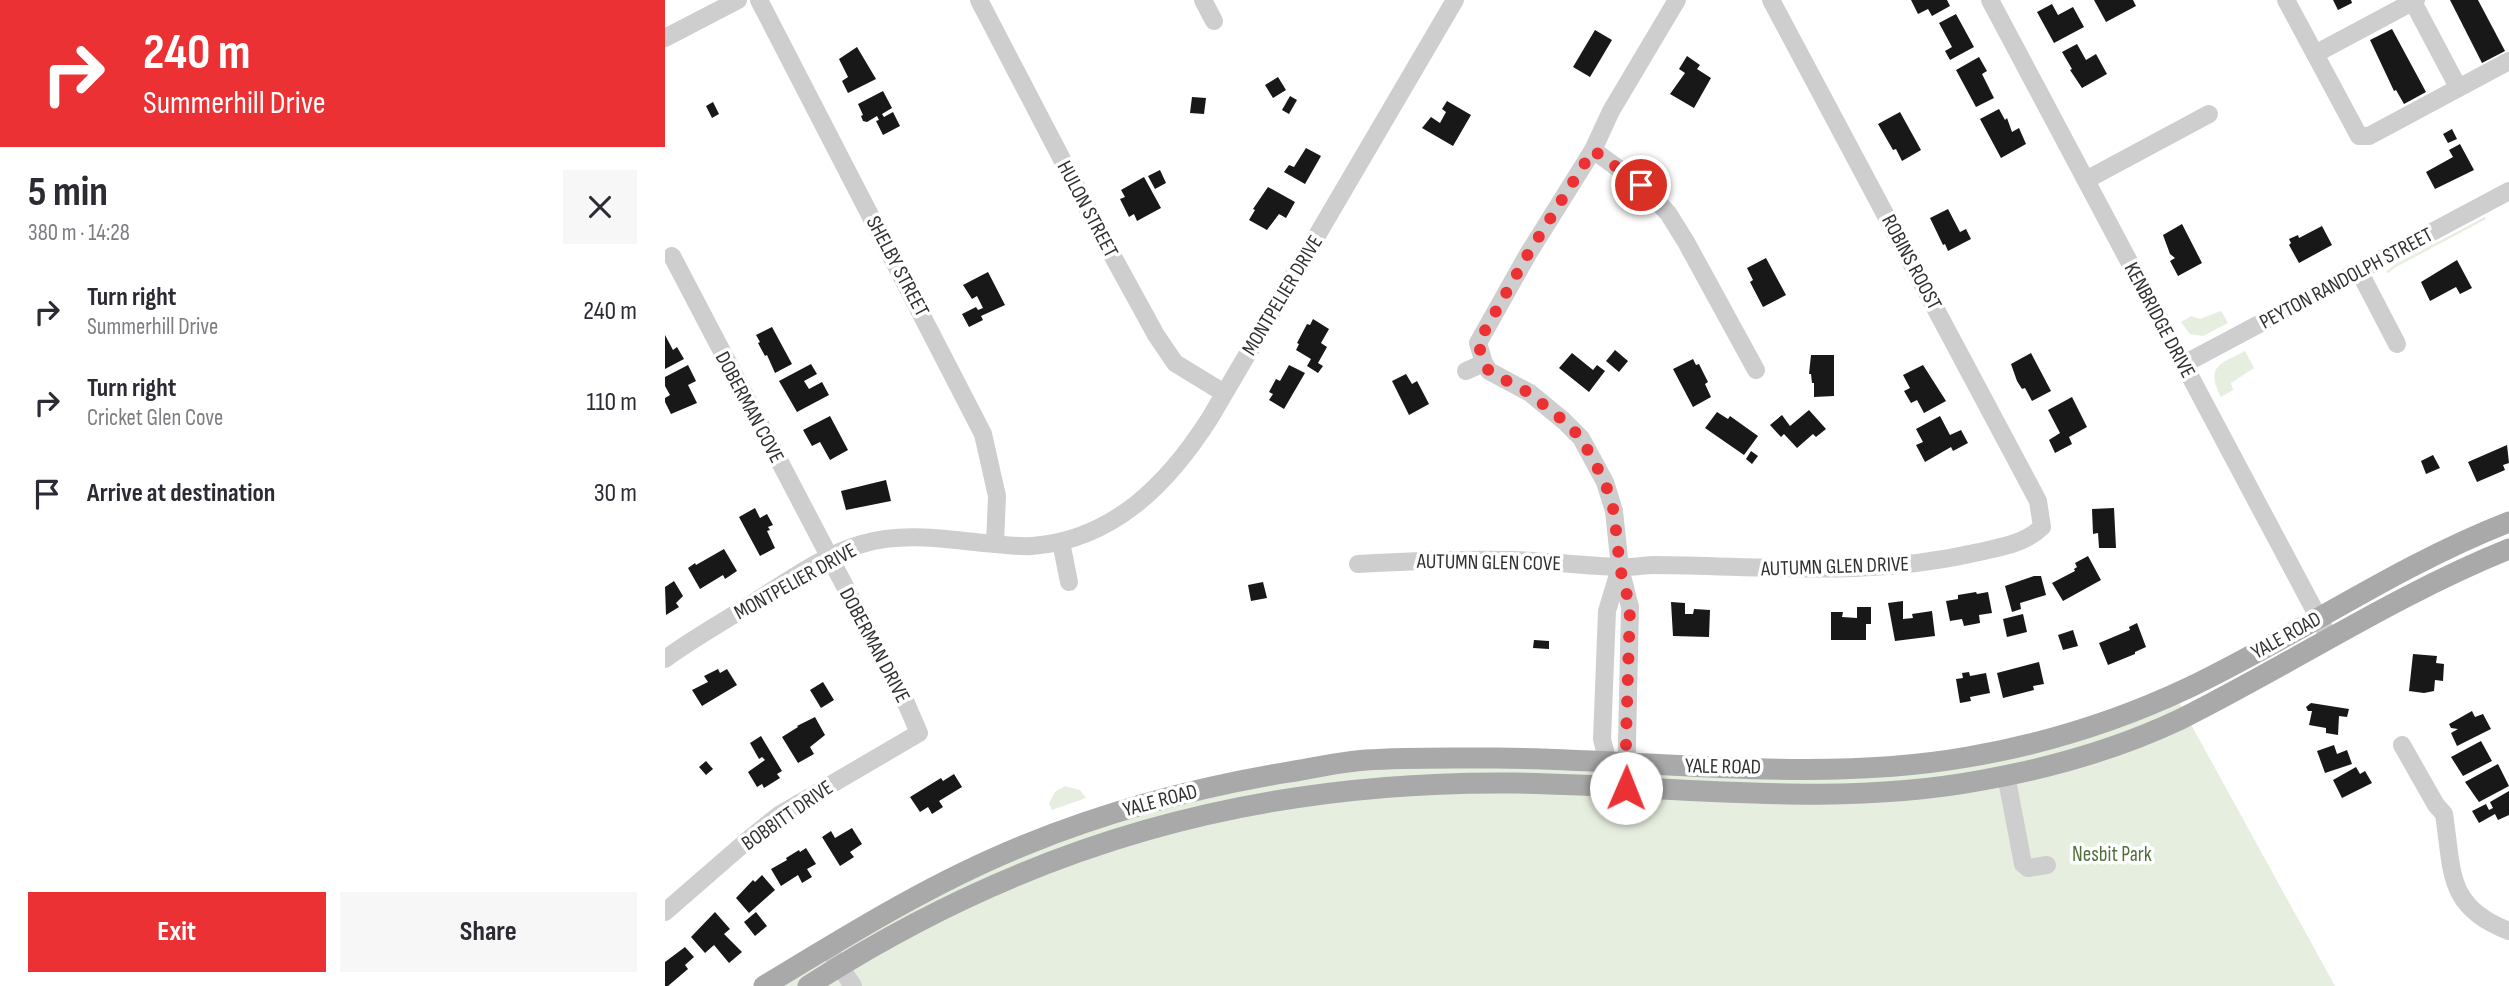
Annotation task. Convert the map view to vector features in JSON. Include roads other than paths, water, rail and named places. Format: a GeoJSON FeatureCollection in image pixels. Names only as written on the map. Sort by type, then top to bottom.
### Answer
{"type":"FeatureCollection","features":[{"type":"Feature","properties":{"kind":"main road","name":"YALE ROAD"},"geometry":{"type":"LineString","coordinates":[[764,986],[927,891],[1023,845],[1113,813],[1206,788],[1363,760],[1499,758],[1840,769],[1938,762],[1999,751],[2083,729],[2162,700],[2194,685],[2434,555],[2509,522]]}},
{"type":"Feature","properties":{"kind":"main road","name":"YALE ROAD"},"geometry":{"type":"LineString","coordinates":[[808,986],[936,911],[997,883],[1113,839],[1204,815],[1308,794],[1390,786],[1517,783],[1820,794],[1925,789],[2006,775],[2096,751],[2177,720],[2455,573],[2509,549]]}},
{"type":"Feature","properties":{"kind":"street"},"geometry":{"type":"LineString","coordinates":[[665,38],[738,0]]}},
{"type":"Feature","properties":{"kind":"street","name":"SHELBY STREET"},"geometry":{"type":"LineString","coordinates":[[759,0],[977,420],[988,446],[997,496],[995,544]]}},
{"type":"Feature","properties":{"kind":"street","name":"HULON STREET"},"geometry":{"type":"LineString","coordinates":[[979,0],[1156,335],[1175,363],[1224,393]]}},
{"type":"Feature","properties":{"kind":"street"},"geometry":{"type":"LineString","coordinates":[[1203,0],[1214,21]]}},
{"type":"Feature","properties":{"kind":"street","name":"MONTPELIER DRIVE"},"geometry":{"type":"LineString","coordinates":[[665,659],[786,583],[861,544],[922,537],[1032,546],[1061,542],[1097,530],[1130,511],[1188,453],[1455,0]]}},
{"type":"Feature","properties":{"kind":"street"},"geometry":{"type":"LineString","coordinates":[[1617,788],[1618,763],[1626,739],[1630,607],[1620,568],[1609,491],[1581,438],[1545,404],[1489,371],[1478,343],[1593,150],[1611,111],[1677,0]]}},
{"type":"Feature","properties":{"kind":"street","name":"ROBINS ROOST"},"geometry":{"type":"LineString","coordinates":[[1771,0],[2038,501],[2042,527]]}},
{"type":"Feature","properties":{"kind":"street","name":"KENBRIDGE DRIVE"},"geometry":{"type":"LineString","coordinates":[[1990,0],[2330,640]]}},
{"type":"Feature","properties":{"kind":"street"},"geometry":{"type":"LineString","coordinates":[[2285,0],[2359,136],[2369,136],[2509,61]]}},
{"type":"Feature","properties":{"kind":"street"},"geometry":{"type":"LineString","coordinates":[[2315,54],[2414,1],[2458,88]]}},
{"type":"Feature","properties":{"kind":"street"},"geometry":{"type":"LineString","coordinates":[[2086,180],[2209,114]]}},
{"type":"Feature","properties":{"kind":"street"},"geometry":{"type":"LineString","coordinates":[[1593,150],[1641,185],[1668,213],[1756,370]]}},
{"type":"Feature","properties":{"kind":"street","name":"PEYTON RANDOLPH STREET"},"geometry":{"type":"LineString","coordinates":[[2184,364],[2509,191]]}},
{"type":"Feature","properties":{"kind":"street","name":"DOBERMAN COVE"},"geometry":{"type":"LineString","coordinates":[[672,256],[829,559]]}},
{"type":"Feature","properties":{"kind":"street"},"geometry":{"type":"LineString","coordinates":[[2359,271],[2397,344]]}},
{"type":"Feature","properties":{"kind":"street"},"geometry":{"type":"LineString","coordinates":[[1467,371],[1484,363]]}},
{"type":"Feature","properties":{"kind":"street","name":"AUTUMN GLEN DRIVE"},"geometry":{"type":"LineString","coordinates":[[1620,568],[1653,565],[1791,569],[1892,567],[1990,550],[2026,539],[2042,527]]}},
{"type":"Feature","properties":{"kind":"street"},"geometry":{"type":"LineString","coordinates":[[1061,542],[1069,582]]}},
{"type":"Feature","properties":{"kind":"street","name":"DOBERMAN DRIVE"},"geometry":{"type":"LineString","coordinates":[[829,559],[914,718],[919,733]]}},
{"type":"Feature","properties":{"kind":"street","name":"AUTUMN GLEN COVE"},"geometry":{"type":"LineString","coordinates":[[1357,564],[1456,559],[1620,568]]}},
{"type":"Feature","properties":{"kind":"street","name":"BOBBITT DRIVE"},"geometry":{"type":"LineString","coordinates":[[665,912],[779,816],[919,733]]}},
{"type":"Feature","properties":{"kind":"street"},"geometry":{"type":"LineString","coordinates":[[2402,745],[2436,805],[2444,814],[2456,891],[2466,905],[2494,926],[2509,931]]}},
{"type":"Feature","properties":{"kind":"street"},"geometry":{"type":"LineString","coordinates":[[2006,775],[2023,863],[2028,868],[2047,865]]}},
{"type":"Feature","properties":{"kind":"street"},"geometry":{"type":"LineString","coordinates":[[827,947],[853,986]]}},
{"type":"Feature","properties":{"kind":"park label","name":"Nesbit Park"},"geometry":{"type":"Point","coordinates":[2112,854]}}]}
